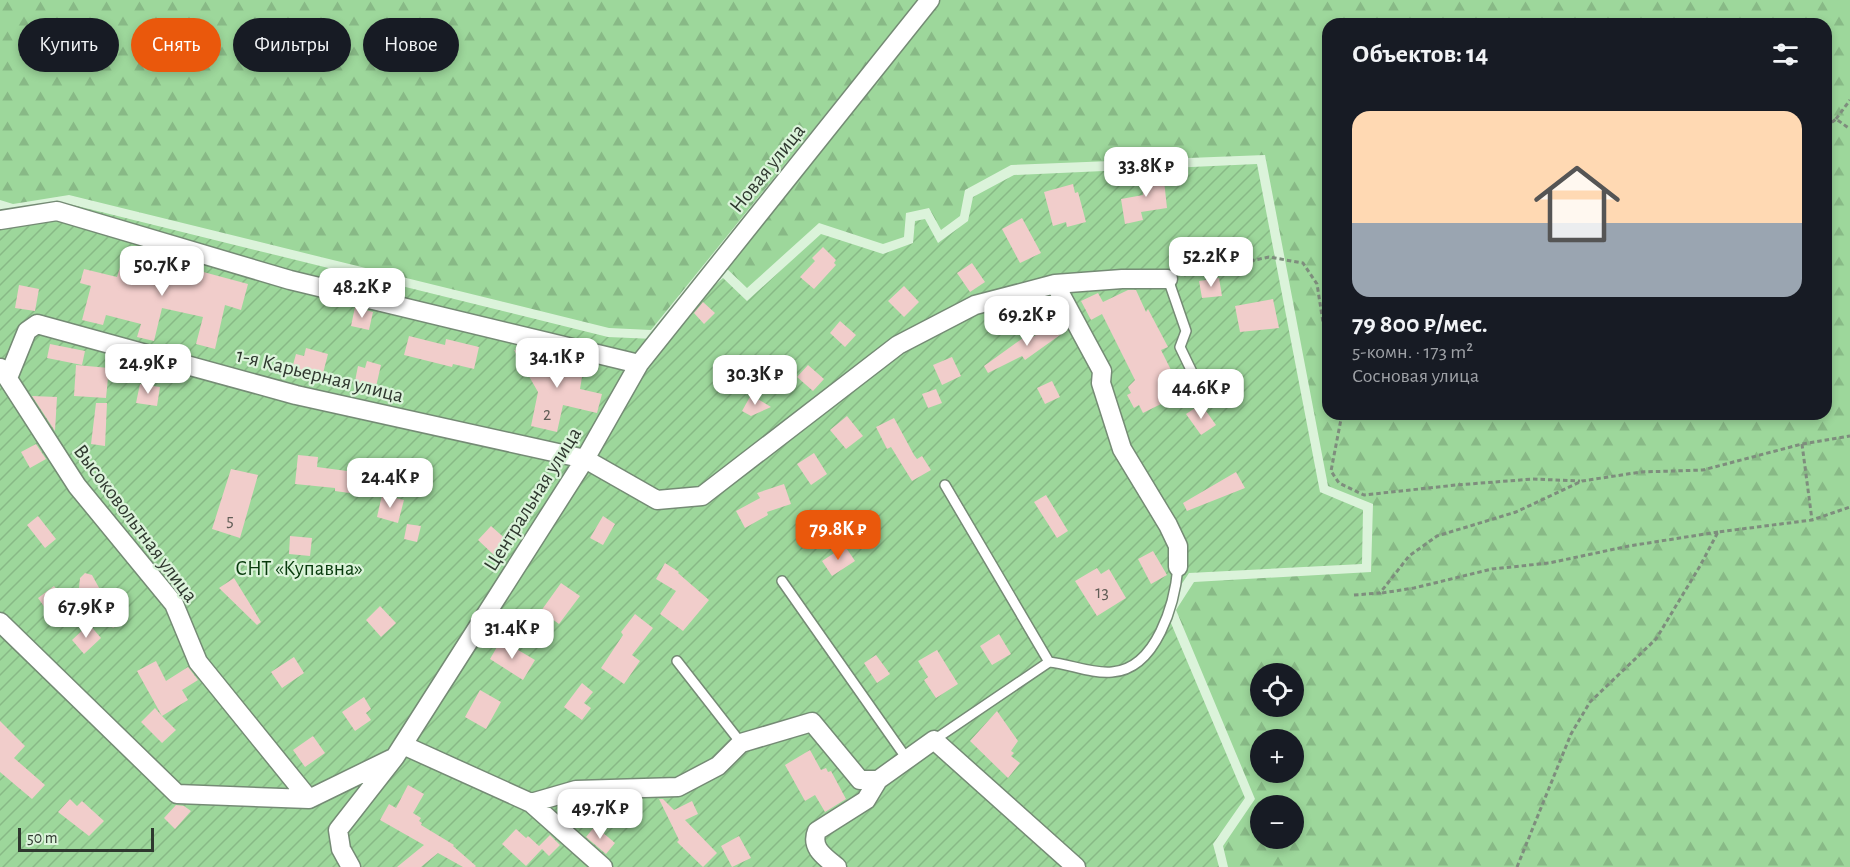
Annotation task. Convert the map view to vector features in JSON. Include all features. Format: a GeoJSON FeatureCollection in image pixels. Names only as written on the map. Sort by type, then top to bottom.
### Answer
{"type":"FeatureCollection","features":[{"type":"Feature","properties":{"kind":"street","name":"Новая улица"},"geometry":{"type":"LineString","coordinates":[[639,364],[930,0]]}},
{"type":"Feature","properties":{"kind":"street"},"geometry":{"type":"LineString","coordinates":[[0,220],[57,211],[290,280],[639,364]]}},
{"type":"Feature","properties":{"kind":"street","name":"1-я Карьерная улица"},"geometry":{"type":"LineString","coordinates":[[4,372],[27,331],[38,324],[296,395],[585,459],[657,500],[702,496],[898,345],[975,305],[1055,284],[1122,279],[1168,279]]}},
{"type":"Feature","properties":{"kind":"street"},"geometry":{"type":"LineString","coordinates":[[1055,284],[1102,371],[1101,383],[1122,449],[1168,525],[1178,546],[1178,567]]}},
{"type":"Feature","properties":{"kind":"street","name":"Центральная улица"},"geometry":{"type":"LineString","coordinates":[[351,867],[341,849],[338,830],[399,751],[585,459],[639,364]]}},
{"type":"Feature","properties":{"kind":"street","name":"Высоковольтная улица"},"geometry":{"type":"LineString","coordinates":[[4,372],[76,486],[174,604],[198,662],[309,799]]}},
{"type":"Feature","properties":{"kind":"street"},"geometry":{"type":"LineString","coordinates":[[0,622],[177,794],[309,799],[399,751],[531,803],[603,867]]}},
{"type":"Feature","properties":{"kind":"street"},"geometry":{"type":"LineString","coordinates":[[531,803],[576,790],[678,787],[717,766],[741,743],[812,722],[860,780],[878,780]]}},
{"type":"Feature","properties":{"kind":"street"},"geometry":{"type":"LineString","coordinates":[[837,867],[815,845],[814,838],[818,831],[866,800],[878,780],[934,740],[1076,867]]}},
{"type":"Feature","properties":{"kind":"lane"},"geometry":{"type":"LineString","coordinates":[[1168,279],[1186,331],[1180,347],[1203,394]]}},
{"type":"Feature","properties":{"kind":"lane"},"geometry":{"type":"LineString","coordinates":[[945,485],[1049,662]]}},
{"type":"Feature","properties":{"kind":"lane"},"geometry":{"type":"LineString","coordinates":[[934,740],[1049,662],[1106,672],[1128,668],[1145,655],[1167,619],[1173,601],[1178,567]]}},
{"type":"Feature","properties":{"kind":"lane"},"geometry":{"type":"LineString","coordinates":[[782,580],[907,759]]}},
{"type":"Feature","properties":{"kind":"lane"},"geometry":{"type":"LineString","coordinates":[[677,661],[741,743]]}},
{"type":"Feature","properties":{"kind":"path"},"geometry":{"type":"LineString","coordinates":[[1832,122],[1850,100]]}},
{"type":"Feature","properties":{"kind":"path"},"geometry":{"type":"LineString","coordinates":[[1836,118],[1850,129]]}},
{"type":"Feature","properties":{"kind":"path"},"geometry":{"type":"LineString","coordinates":[[1168,279],[1269,257],[1303,263],[1317,284],[1322,316]]}},
{"type":"Feature","properties":{"kind":"path"},"geometry":{"type":"LineString","coordinates":[[1341,420],[1330,471],[1339,483],[1364,495],[1456,484],[1533,479],[1582,481],[1641,472],[1703,470],[1802,444],[1850,436]]}},
{"type":"Feature","properties":{"kind":"path"},"geometry":{"type":"LineString","coordinates":[[1802,444],[1812,520]]}},
{"type":"Feature","properties":{"kind":"path"},"geometry":{"type":"LineString","coordinates":[[1380,593],[1409,556],[1437,536],[1516,512],[1582,481]]}},
{"type":"Feature","properties":{"kind":"path"},"geometry":{"type":"LineString","coordinates":[[1354,595],[1414,588],[1492,569],[1549,563],[1629,546],[1812,520],[1850,507]]}},
{"type":"Feature","properties":{"kind":"path"},"geometry":{"type":"LineString","coordinates":[[1517,867],[1571,734],[1590,702],[1656,639],[1718,532]]}},
{"type":"Feature","properties":{"kind":"green space"},"geometry":{"type":"Polygon","coordinates":[[[0,0],[918,0],[651,330],[609,328],[69,195],[13,204],[0,200],[0,0]]]}},
{"type":"Feature","properties":{"kind":"green space"},"geometry":{"type":"Polygon","coordinates":[[[934,0],[1850,0],[1850,867],[1228,867],[1223,846],[1250,806],[1250,849],[1304,849],[1304,795],[1253,795],[1176,610],[1194,582],[1371,572],[1373,504],[1328,486],[1265,155],[1011,165],[965,190],[960,216],[941,230],[929,208],[906,213],[904,237],[883,244],[819,223],[747,288],[723,265],[934,0]]]}},
{"type":"Feature","properties":{"kind":"green space","name":"СНТ «Купавна»"},"geometry":{"type":"Polygon","coordinates":[[[1257,164],[1320,492],[1363,510],[1362,564],[1189,573],[1165,609],[1245,798],[1213,844],[1219,867],[0,867],[0,223],[17,212],[69,204],[608,337],[654,339],[723,278],[747,301],[821,234],[883,254],[913,243],[915,221],[925,219],[938,243],[968,221],[973,197],[1014,175],[1257,164]]]}},
{"type":"Feature","properties":{"kind":"building"},"geometry":{"type":"Polygon","coordinates":[[[1163,171],[1167,208],[1141,212],[1143,220],[1125,224],[1121,199],[1143,195],[1141,173],[1163,171]]]}},
{"type":"Feature","properties":{"kind":"building"},"geometry":{"type":"Polygon","coordinates":[[[1073,184],[1075,193],[1078,192],[1086,222],[1067,227],[1066,222],[1053,226],[1044,192],[1073,184]]]}},
{"type":"Feature","properties":{"kind":"building"},"geometry":{"type":"Polygon","coordinates":[[[1022,218],[1041,253],[1020,263],[1002,229],[1022,218]]]}},
{"type":"Feature","properties":{"kind":"building"},"geometry":{"type":"Polygon","coordinates":[[[823,247],[836,260],[834,263],[836,265],[814,289],[800,277],[815,261],[812,258],[823,247]]]}},
{"type":"Feature","properties":{"kind":"building"},"geometry":{"type":"Polygon","coordinates":[[[127,260],[148,266],[149,260],[248,284],[241,310],[225,305],[215,349],[196,344],[203,317],[162,308],[154,341],[137,337],[141,324],[106,315],[103,325],[82,320],[91,286],[80,283],[84,269],[117,277],[121,264],[125,266],[127,260]]]}},
{"type":"Feature","properties":{"kind":"building"},"geometry":{"type":"Polygon","coordinates":[[[972,263],[985,282],[970,292],[957,273],[972,263]]]}},
{"type":"Feature","properties":{"kind":"building"},"geometry":{"type":"Polygon","coordinates":[[[1219,278],[1222,296],[1202,298],[1199,281],[1219,278]]]}},
{"type":"Feature","properties":{"kind":"building"},"geometry":{"type":"Polygon","coordinates":[[[19,285],[39,289],[35,311],[15,308],[19,285]]]}},
{"type":"Feature","properties":{"kind":"building"},"geometry":{"type":"Polygon","coordinates":[[[904,286],[919,302],[904,317],[888,301],[904,286]]]}},
{"type":"Feature","properties":{"kind":"building"},"geometry":{"type":"Polygon","coordinates":[[[1128,290],[1136,290],[1146,312],[1148,309],[1168,347],[1161,350],[1177,382],[1163,389],[1169,400],[1143,413],[1139,405],[1134,408],[1127,395],[1131,393],[1128,387],[1135,380],[1102,314],[1091,320],[1081,301],[1098,293],[1103,302],[1128,290]]]}},
{"type":"Feature","properties":{"kind":"building"},"geometry":{"type":"Polygon","coordinates":[[[1273,299],[1279,328],[1240,332],[1235,306],[1273,299]]]}},
{"type":"Feature","properties":{"kind":"building"},"geometry":{"type":"Polygon","coordinates":[[[703,302],[715,313],[704,324],[694,313],[703,302]]]}},
{"type":"Feature","properties":{"kind":"building"},"geometry":{"type":"Polygon","coordinates":[[[355,307],[373,312],[369,330],[351,326],[355,307]]]}},
{"type":"Feature","properties":{"kind":"building"},"geometry":{"type":"Polygon","coordinates":[[[840,321],[856,335],[845,347],[830,333],[840,321]]]}},
{"type":"Feature","properties":{"kind":"building"},"geometry":{"type":"Polygon","coordinates":[[[1062,321],[1067,330],[1025,360],[1022,356],[988,373],[984,366],[1023,338],[1025,341],[1062,321]]]}},
{"type":"Feature","properties":{"kind":"building"},"geometry":{"type":"Polygon","coordinates":[[[409,336],[445,345],[446,339],[479,347],[474,369],[453,364],[452,367],[404,355],[409,336]]]}},
{"type":"Feature","properties":{"kind":"building"},"geometry":{"type":"Polygon","coordinates":[[[50,344],[85,351],[82,365],[47,358],[50,344]]]}},
{"type":"Feature","properties":{"kind":"building"},"geometry":{"type":"Polygon","coordinates":[[[306,348],[328,354],[321,381],[291,372],[296,354],[304,356],[306,348]]]}},
{"type":"Feature","properties":{"kind":"building"},"geometry":{"type":"Polygon","coordinates":[[[514,350],[584,365],[580,389],[602,394],[597,413],[563,405],[557,432],[531,426],[538,392],[514,350]]]}},
{"type":"Feature","properties":{"kind":"building"},"geometry":{"type":"Polygon","coordinates":[[[952,357],[961,376],[942,385],[933,365],[952,357]]]}},
{"type":"Feature","properties":{"kind":"building"},"geometry":{"type":"Polygon","coordinates":[[[367,361],[381,365],[375,391],[354,386],[358,366],[365,368],[367,361]]]}},
{"type":"Feature","properties":{"kind":"building"},"geometry":{"type":"Polygon","coordinates":[[[76,365],[109,368],[106,398],[74,396],[76,365]]]}},
{"type":"Feature","properties":{"kind":"building"},"geometry":{"type":"Polygon","coordinates":[[[808,365],[824,379],[813,391],[797,377],[808,365]]]}},
{"type":"Feature","properties":{"kind":"building"},"geometry":{"type":"Polygon","coordinates":[[[1052,381],[1060,397],[1045,404],[1037,388],[1052,381]]]}},
{"type":"Feature","properties":{"kind":"building"},"geometry":{"type":"Polygon","coordinates":[[[140,384],[160,387],[157,406],[136,403],[140,384]]]}},
{"type":"Feature","properties":{"kind":"building"},"geometry":{"type":"Polygon","coordinates":[[[936,389],[942,403],[928,408],[922,394],[936,389]]]}},
{"type":"Feature","properties":{"kind":"building"},"geometry":{"type":"Polygon","coordinates":[[[751,395],[771,407],[751,416],[742,411],[751,395]]]}},
{"type":"Feature","properties":{"kind":"building"},"geometry":{"type":"Polygon","coordinates":[[[32,396],[57,397],[55,431],[32,396]]]}},
{"type":"Feature","properties":{"kind":"building"},"geometry":{"type":"Polygon","coordinates":[[[96,403],[107,403],[105,446],[91,444],[96,403]]]}},
{"type":"Feature","properties":{"kind":"building"},"geometry":{"type":"Polygon","coordinates":[[[1201,404],[1216,425],[1201,435],[1186,414],[1201,404]]]}},
{"type":"Feature","properties":{"kind":"building"},"geometry":{"type":"Polygon","coordinates":[[[847,416],[863,436],[846,449],[830,430],[847,416]]]}},
{"type":"Feature","properties":{"kind":"building"},"geometry":{"type":"Polygon","coordinates":[[[894,418],[914,455],[917,459],[922,456],[931,470],[912,481],[891,447],[887,449],[876,427],[894,418]]]}},
{"type":"Feature","properties":{"kind":"building"},"geometry":{"type":"Polygon","coordinates":[[[36,444],[46,459],[30,468],[21,452],[36,444]]]}},
{"type":"Feature","properties":{"kind":"building"},"geometry":{"type":"Polygon","coordinates":[[[814,453],[827,474],[811,485],[797,464],[814,453]]]}},
{"type":"Feature","properties":{"kind":"building"},"geometry":{"type":"Polygon","coordinates":[[[298,455],[318,457],[317,467],[362,473],[361,480],[366,481],[364,495],[335,491],[335,488],[295,484],[298,455]]]}},
{"type":"Feature","properties":{"kind":"building"},"geometry":{"type":"Polygon","coordinates":[[[231,469],[258,475],[240,538],[212,529],[231,469]]]}},
{"type":"Feature","properties":{"kind":"building"},"geometry":{"type":"Polygon","coordinates":[[[1236,472],[1245,488],[1187,511],[1183,503],[1236,472]]]}},
{"type":"Feature","properties":{"kind":"building"},"geometry":{"type":"Polygon","coordinates":[[[784,484],[791,504],[767,512],[768,515],[745,528],[736,511],[760,498],[757,493],[784,484]]]}},
{"type":"Feature","properties":{"kind":"building"},"geometry":{"type":"Polygon","coordinates":[[[382,495],[404,500],[398,523],[377,517],[382,495]]]}},
{"type":"Feature","properties":{"kind":"building"},"geometry":{"type":"Polygon","coordinates":[[[1046,495],[1068,531],[1057,538],[1034,502],[1046,495]]]}},
{"type":"Feature","properties":{"kind":"building"},"geometry":{"type":"Polygon","coordinates":[[[38,516],[56,539],[45,548],[27,525],[38,516]]]}},
{"type":"Feature","properties":{"kind":"building"},"geometry":{"type":"Polygon","coordinates":[[[603,516],[615,524],[603,545],[590,538],[603,516]]]}},
{"type":"Feature","properties":{"kind":"building"},"geometry":{"type":"Polygon","coordinates":[[[407,524],[421,526],[417,542],[404,539],[407,524]]]}},
{"type":"Feature","properties":{"kind":"building"},"geometry":{"type":"Polygon","coordinates":[[[491,526],[509,542],[496,557],[478,540],[491,526]]]}},
{"type":"Feature","properties":{"kind":"building"},"geometry":{"type":"Polygon","coordinates":[[[290,536],[312,538],[310,556],[289,554],[290,536]]]}},
{"type":"Feature","properties":{"kind":"building"},"geometry":{"type":"Polygon","coordinates":[[[845,546],[855,561],[832,576],[822,561],[845,546]]]}},
{"type":"Feature","properties":{"kind":"building"},"geometry":{"type":"Polygon","coordinates":[[[1153,551],[1167,575],[1151,584],[1138,559],[1153,551]]]}},
{"type":"Feature","properties":{"kind":"building"},"geometry":{"type":"Polygon","coordinates":[[[665,563],[679,572],[709,600],[683,631],[660,614],[676,591],[656,579],[665,563]]]}},
{"type":"Feature","properties":{"kind":"building"},"geometry":{"type":"Polygon","coordinates":[[[1097,568],[1101,574],[1109,569],[1126,598],[1097,616],[1075,581],[1097,568]]]}},
{"type":"Feature","properties":{"kind":"building"},"geometry":{"type":"Polygon","coordinates":[[[85,573],[92,575],[119,624],[113,628],[79,588],[80,578],[85,573]]]}},
{"type":"Feature","properties":{"kind":"building"},"geometry":{"type":"Polygon","coordinates":[[[234,578],[261,622],[257,625],[219,588],[234,578]]]}},
{"type":"Feature","properties":{"kind":"building"},"geometry":{"type":"Polygon","coordinates":[[[561,583],[580,596],[559,624],[541,611],[561,583]]]}},
{"type":"Feature","properties":{"kind":"building"},"geometry":{"type":"Polygon","coordinates":[[[54,586],[66,603],[50,615],[38,598],[54,586]]]}},
{"type":"Feature","properties":{"kind":"building"},"geometry":{"type":"Polygon","coordinates":[[[380,606],[396,623],[381,637],[366,620],[380,606]]]}},
{"type":"Feature","properties":{"kind":"building"},"geometry":{"type":"Polygon","coordinates":[[[635,614],[653,628],[632,655],[640,661],[624,684],[601,668],[623,635],[621,632],[635,614]]]}},
{"type":"Feature","properties":{"kind":"building"},"geometry":{"type":"Polygon","coordinates":[[[89,624],[101,638],[84,654],[72,640],[89,624]]]}},
{"type":"Feature","properties":{"kind":"building"},"geometry":{"type":"Polygon","coordinates":[[[999,634],[1011,654],[992,665],[980,646],[999,634]]]}},
{"type":"Feature","properties":{"kind":"building"},"geometry":{"type":"Polygon","coordinates":[[[501,640],[535,660],[523,680],[490,659],[501,640]]]}},
{"type":"Feature","properties":{"kind":"building"},"geometry":{"type":"Polygon","coordinates":[[[937,650],[958,684],[936,698],[924,680],[928,677],[918,661],[937,650]]]}},
{"type":"Feature","properties":{"kind":"building"},"geometry":{"type":"Polygon","coordinates":[[[876,655],[890,674],[877,683],[864,663],[876,655]]]}},
{"type":"Feature","properties":{"kind":"building"},"geometry":{"type":"Polygon","coordinates":[[[294,657],[304,673],[282,688],[271,672],[294,657]]]}},
{"type":"Feature","properties":{"kind":"building"},"geometry":{"type":"Polygon","coordinates":[[[156,661],[166,681],[188,667],[198,680],[182,690],[188,700],[162,716],[137,671],[156,661]]]}},
{"type":"Feature","properties":{"kind":"building"},"geometry":{"type":"Polygon","coordinates":[[[582,683],[593,692],[584,703],[591,708],[582,720],[564,707],[582,683]]]}},
{"type":"Feature","properties":{"kind":"building"},"geometry":{"type":"Polygon","coordinates":[[[480,690],[501,702],[486,729],[465,717],[480,690]]]}},
{"type":"Feature","properties":{"kind":"building"},"geometry":{"type":"Polygon","coordinates":[[[364,697],[371,709],[366,713],[371,720],[355,731],[342,712],[364,697]]]}},
{"type":"Feature","properties":{"kind":"building"},"geometry":{"type":"Polygon","coordinates":[[[155,708],[176,730],[162,743],[141,722],[155,708]]]}},
{"type":"Feature","properties":{"kind":"building"},"geometry":{"type":"Polygon","coordinates":[[[997,711],[1018,741],[1011,751],[1014,753],[1011,756],[1020,763],[1008,778],[970,741],[997,711]]]}},
{"type":"Feature","properties":{"kind":"building"},"geometry":{"type":"Polygon","coordinates":[[[0,721],[25,746],[14,758],[45,785],[32,799],[0,772],[0,721]]]}},
{"type":"Feature","properties":{"kind":"building"},"geometry":{"type":"Polygon","coordinates":[[[313,736],[325,753],[305,767],[293,750],[313,736]]]}},
{"type":"Feature","properties":{"kind":"building"},"geometry":{"type":"Polygon","coordinates":[[[810,750],[821,770],[826,768],[828,772],[831,771],[846,799],[825,812],[815,795],[805,801],[785,765],[810,750]]]}},
{"type":"Feature","properties":{"kind":"building"},"geometry":{"type":"Polygon","coordinates":[[[408,785],[424,794],[413,813],[421,818],[419,821],[421,825],[454,845],[475,867],[463,867],[438,853],[421,867],[397,867],[424,845],[380,820],[389,804],[396,808],[408,785]]]}},
{"type":"Feature","properties":{"kind":"building"},"geometry":{"type":"Polygon","coordinates":[[[70,799],[77,806],[82,801],[104,821],[89,836],[58,812],[70,799]]]}},
{"type":"Feature","properties":{"kind":"building"},"geometry":{"type":"Polygon","coordinates":[[[659,799],[663,799],[674,810],[692,801],[698,814],[685,820],[717,853],[703,867],[677,842],[679,840],[659,799]]]}},
{"type":"Feature","properties":{"kind":"building"},"geometry":{"type":"Polygon","coordinates":[[[176,805],[184,806],[191,811],[175,829],[164,818],[176,805]]]}},
{"type":"Feature","properties":{"kind":"building"},"geometry":{"type":"Polygon","coordinates":[[[595,826],[615,843],[606,854],[586,837],[595,826]]]}},
{"type":"Feature","properties":{"kind":"building"},"geometry":{"type":"Polygon","coordinates":[[[516,829],[539,846],[550,835],[560,845],[549,856],[542,849],[526,866],[502,844],[516,829]]]}},
{"type":"Feature","properties":{"kind":"building"},"geometry":{"type":"Polygon","coordinates":[[[739,836],[751,858],[732,867],[721,846],[739,836]]]}}]}
